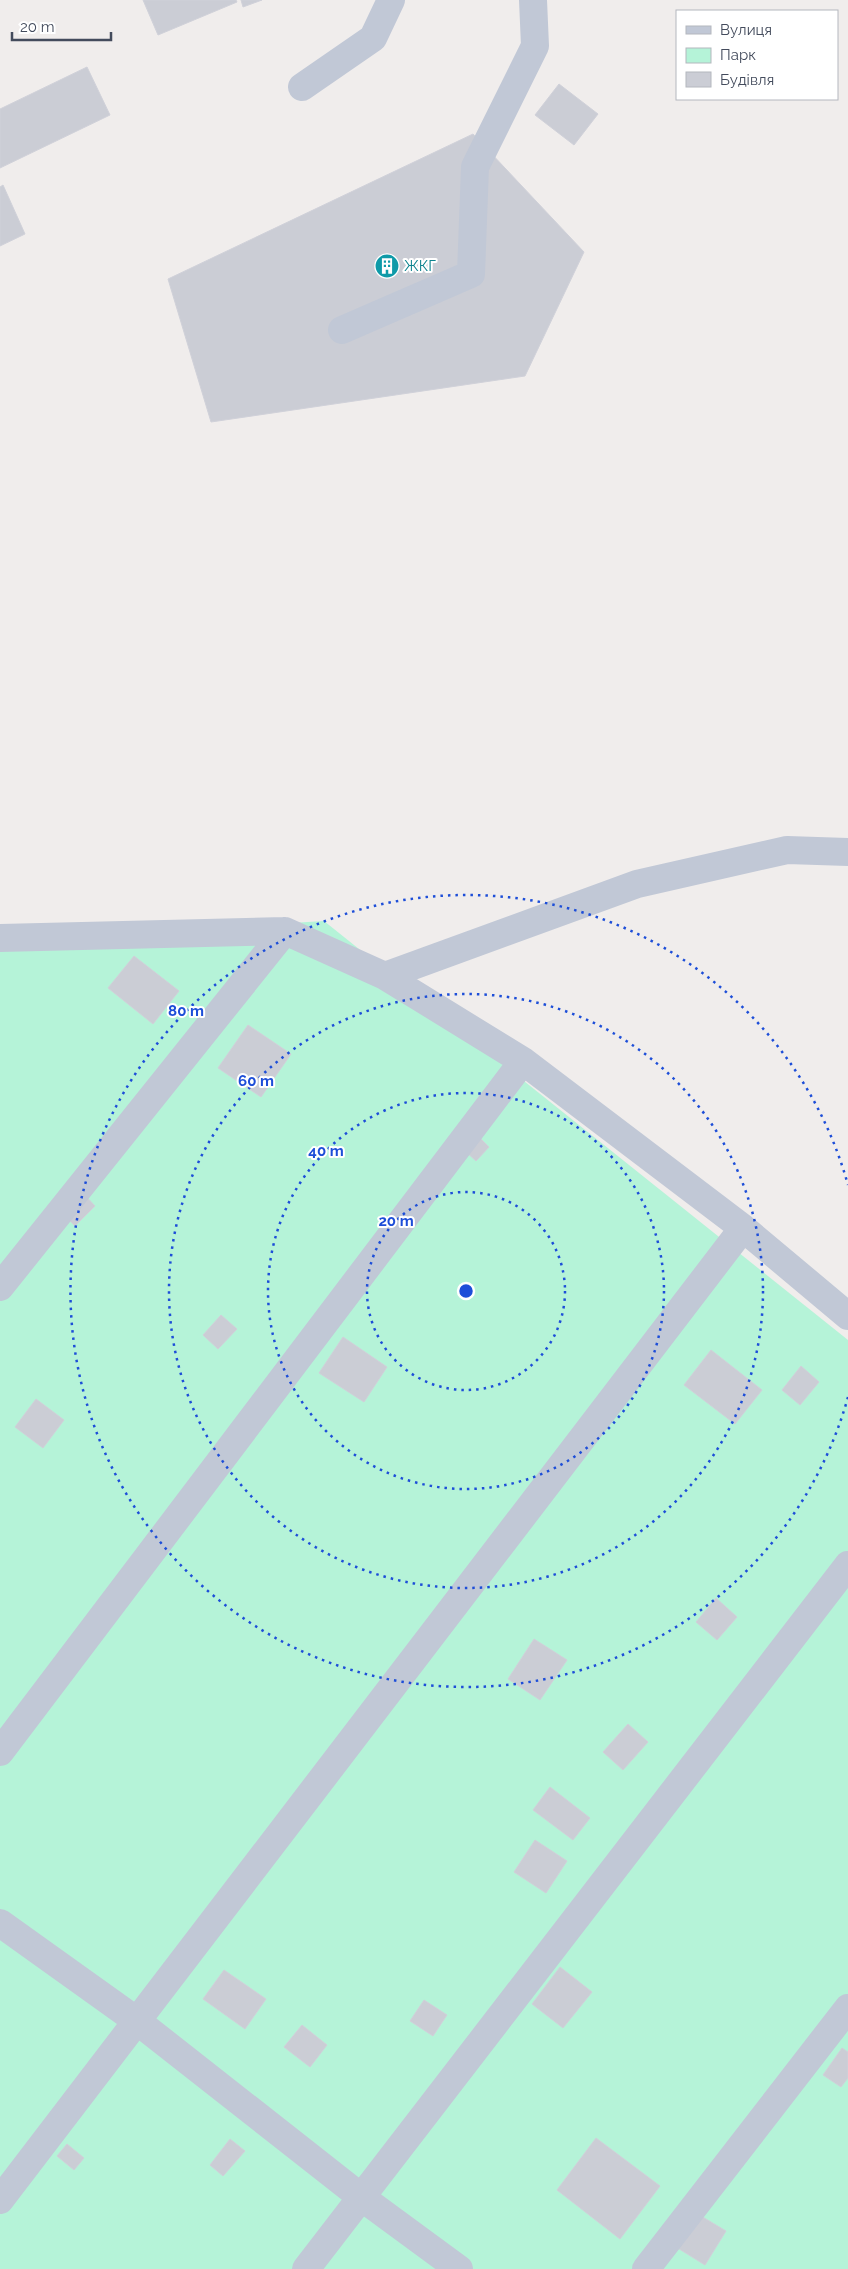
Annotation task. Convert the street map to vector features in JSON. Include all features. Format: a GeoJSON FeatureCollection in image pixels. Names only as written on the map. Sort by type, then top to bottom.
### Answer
{"type":"FeatureCollection","features":[{"type":"Feature","properties":{"kind":"street"},"geometry":{"type":"LineString","coordinates":[[302,87],[373,38],[391,0]]}},
{"type":"Feature","properties":{"kind":"street"},"geometry":{"type":"LineString","coordinates":[[342,330],[471,274],[475,167],[535,46],[533,0]]}},
{"type":"Feature","properties":{"kind":"street"},"geometry":{"type":"LineString","coordinates":[[385,976],[638,884],[788,850],[848,852]]}},
{"type":"Feature","properties":{"kind":"street"},"geometry":{"type":"LineString","coordinates":[[0,1287],[285,931]]}},
{"type":"Feature","properties":{"kind":"street"},"geometry":{"type":"LineString","coordinates":[[0,938],[285,931],[385,976],[523,1061],[743,1228],[848,1316]]}},
{"type":"Feature","properties":{"kind":"street"},"geometry":{"type":"LineString","coordinates":[[0,1752],[523,1061]]}},
{"type":"Feature","properties":{"kind":"street"},"geometry":{"type":"LineString","coordinates":[[0,2200],[743,1228]]}},
{"type":"Feature","properties":{"kind":"street"},"geometry":{"type":"LineString","coordinates":[[306,2269],[848,1565]]}},
{"type":"Feature","properties":{"kind":"street"},"geometry":{"type":"LineString","coordinates":[[0,1923],[137,2021],[361,2197],[460,2269]]}},
{"type":"Feature","properties":{"kind":"street"},"geometry":{"type":"LineString","coordinates":[[646,2269],[848,2008]]}},
{"type":"Feature","properties":{"kind":"green space"},"geometry":{"type":"Polygon","coordinates":[[[324,921],[848,1340],[848,2269],[0,2269],[0,941],[324,921]]]}},
{"type":"Feature","properties":{"kind":"building"},"geometry":{"type":"Polygon","coordinates":[[[143,0],[236,0],[237,2],[158,35],[143,0]]]}},
{"type":"Feature","properties":{"kind":"building"},"geometry":{"type":"Polygon","coordinates":[[[241,0],[262,0],[243,7],[241,0]]]}},
{"type":"Feature","properties":{"kind":"building"},"geometry":{"type":"Polygon","coordinates":[[[87,67],[110,115],[0,168],[0,109],[87,67]]]}},
{"type":"Feature","properties":{"kind":"building"},"geometry":{"type":"Polygon","coordinates":[[[559,84],[598,114],[574,145],[535,115],[559,84]]]}},
{"type":"Feature","properties":{"kind":"building","name":"ЖКГ"},"geometry":{"type":"Polygon","coordinates":[[[473,134],[584,252],[525,376],[211,422],[168,279],[473,134]]]}},
{"type":"Feature","properties":{"kind":"building"},"geometry":{"type":"Polygon","coordinates":[[[3,185],[25,234],[0,246],[0,187],[3,185]]]}},
{"type":"Feature","properties":{"kind":"building"},"geometry":{"type":"Polygon","coordinates":[[[134,956],[179,991],[153,1024],[108,988],[134,956]]]}},
{"type":"Feature","properties":{"kind":"building"},"geometry":{"type":"Polygon","coordinates":[[[248,1025],[291,1054],[261,1097],[218,1068],[248,1025]]]}},
{"type":"Feature","properties":{"kind":"building"},"geometry":{"type":"Polygon","coordinates":[[[478,1136],[489,1147],[476,1161],[464,1150],[478,1136]]]}},
{"type":"Feature","properties":{"kind":"building"},"geometry":{"type":"Polygon","coordinates":[[[83,1193],[95,1206],[75,1226],[62,1213],[83,1193]]]}},
{"type":"Feature","properties":{"kind":"building"},"geometry":{"type":"Polygon","coordinates":[[[221,1315],[237,1329],[218,1349],[203,1335],[221,1315]]]}},
{"type":"Feature","properties":{"kind":"building"},"geometry":{"type":"Polygon","coordinates":[[[343,1337],[387,1367],[364,1402],[319,1373],[343,1337]]]}},
{"type":"Feature","properties":{"kind":"building"},"geometry":{"type":"Polygon","coordinates":[[[711,1350],[762,1390],[735,1424],[684,1385],[711,1350]]]}},
{"type":"Feature","properties":{"kind":"building"},"geometry":{"type":"Polygon","coordinates":[[[801,1366],[819,1382],[800,1405],[782,1390],[801,1366]]]}},
{"type":"Feature","properties":{"kind":"building"},"geometry":{"type":"Polygon","coordinates":[[[36,1399],[64,1420],[43,1448],[15,1427],[36,1399]]]}},
{"type":"Feature","properties":{"kind":"building"},"geometry":{"type":"Polygon","coordinates":[[[716,1598],[737,1617],[717,1640],[696,1622],[716,1598]]]}},
{"type":"Feature","properties":{"kind":"building"},"geometry":{"type":"Polygon","coordinates":[[[534,1639],[567,1660],[540,1700],[508,1679],[534,1639]]]}},
{"type":"Feature","properties":{"kind":"building"},"geometry":{"type":"Polygon","coordinates":[[[628,1724],[648,1742],[623,1770],[603,1752],[628,1724]]]}},
{"type":"Feature","properties":{"kind":"building"},"geometry":{"type":"Polygon","coordinates":[[[550,1787],[590,1818],[573,1840],[533,1810],[550,1787]]]}},
{"type":"Feature","properties":{"kind":"building"},"geometry":{"type":"Polygon","coordinates":[[[535,1840],[567,1861],[546,1893],[514,1872],[535,1840]]]}},
{"type":"Feature","properties":{"kind":"building"},"geometry":{"type":"Polygon","coordinates":[[[560,1967],[592,1992],[563,2028],[532,2004],[560,1967]]]}},
{"type":"Feature","properties":{"kind":"building"},"geometry":{"type":"Polygon","coordinates":[[[224,1970],[266,1999],[245,2029],[203,1999],[224,1970]]]}},
{"type":"Feature","properties":{"kind":"building"},"geometry":{"type":"Polygon","coordinates":[[[424,2000],[447,2015],[433,2036],[410,2021],[424,2000]]]}},
{"type":"Feature","properties":{"kind":"building"},"geometry":{"type":"Polygon","coordinates":[[[302,2025],[327,2045],[310,2067],[284,2047],[302,2025]]]}},
{"type":"Feature","properties":{"kind":"building"},"geometry":{"type":"Polygon","coordinates":[[[842,2048],[848,2052],[848,2078],[841,2087],[823,2075],[842,2048]]]}},
{"type":"Feature","properties":{"kind":"building"},"geometry":{"type":"Polygon","coordinates":[[[596,2138],[660,2186],[620,2239],[557,2190],[596,2138]]]}},
{"type":"Feature","properties":{"kind":"building"},"geometry":{"type":"Polygon","coordinates":[[[230,2139],[245,2151],[223,2176],[210,2165],[230,2139]]]}},
{"type":"Feature","properties":{"kind":"building"},"geometry":{"type":"Polygon","coordinates":[[[67,2144],[84,2158],[74,2170],[57,2156],[67,2144]]]}},
{"type":"Feature","properties":{"kind":"building"},"geometry":{"type":"Polygon","coordinates":[[[696,2213],[726,2231],[705,2265],[676,2247],[696,2213]]]}},
{"type":"Feature","properties":{"kind":"place","name":"ЖКГ"},"geometry":{"type":"Point","coordinates":[387,266]}}]}
